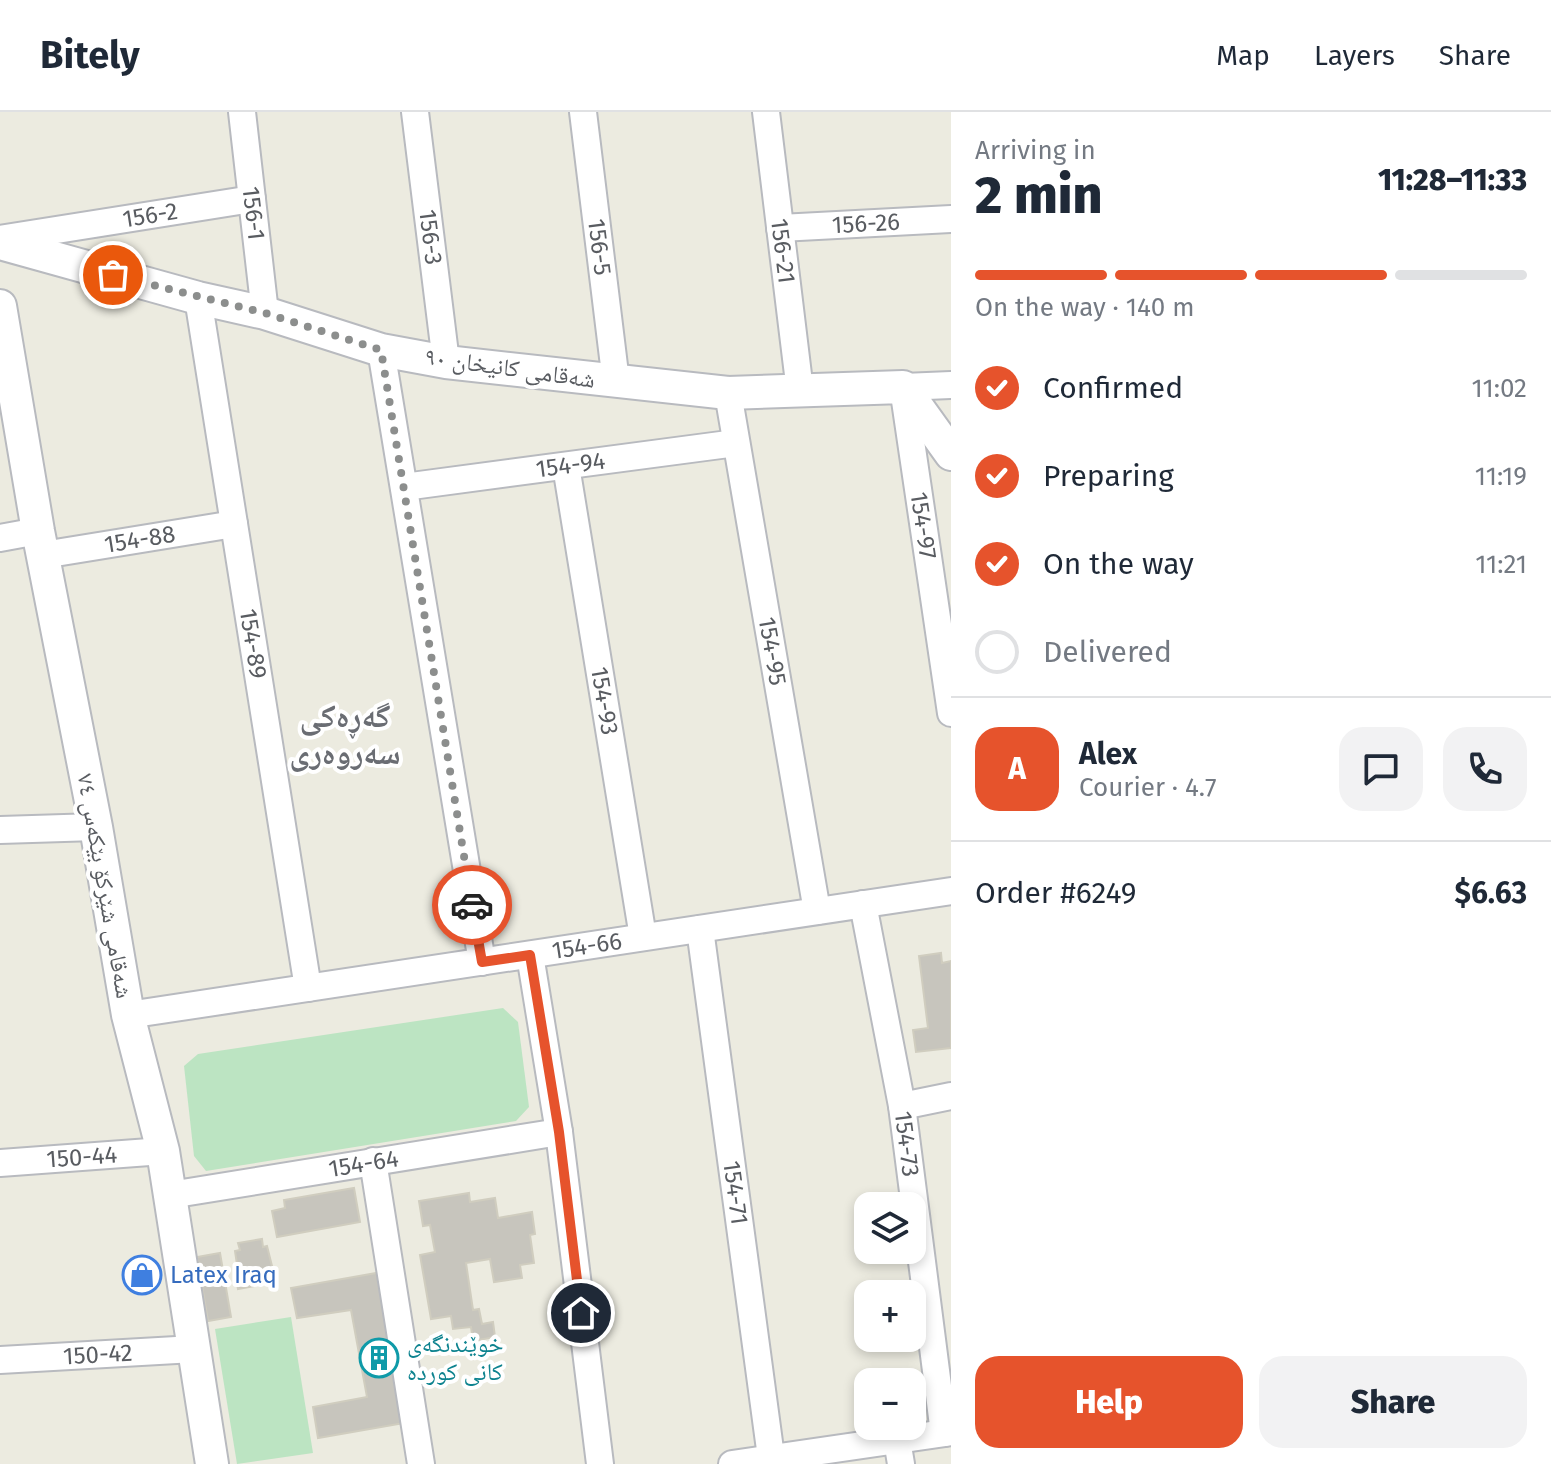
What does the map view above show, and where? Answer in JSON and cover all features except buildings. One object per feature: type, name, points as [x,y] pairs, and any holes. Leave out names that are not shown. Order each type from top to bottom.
[{"type":"street","name":"156-1","points":[[242,112],[265,313]]},
{"type":"street","name":"156-3","points":[[415,112],[446,362]]},
{"type":"street","name":"156-5","points":[[583,112],[616,382]]},
{"type":"street","name":"156-21","points":[[766,112],[800,391]]},
{"type":"street","name":"156-2","points":[[0,241],[252,199]]},
{"type":"street","name":"156-26","points":[[780,228],[951,219]]},
{"type":"street","name":"شەقامی کانیخان ٩٠","points":[[0,241],[198,298],[265,313],[381,350],[446,362],[728,393],[903,387]]},
{"type":"street","name":"154-89","points":[[198,298],[308,988]]},
{"type":"street","name":"شەقامی شێرکۆ بێکەس ٧٤","points":[[2,327],[128,1015],[163,1151],[212,1464]]},
{"type":"street","points":[[381,350],[482,962]]},
{"type":"street","points":[[903,387],[951,385]]},
{"type":"street","points":[[903,387],[951,454]]},
{"type":"street","name":"154-97","points":[[903,387],[950,706]]},
{"type":"street","name":"154-95","points":[[728,393],[817,911]]},
{"type":"street","name":"154-94","points":[[404,487],[736,443]]},
{"type":"street","name":"154-93","points":[[566,466],[643,937]]},
{"type":"street","name":"154-88","points":[[0,538],[41,543],[234,524]]},
{"type":"street","points":[[0,830],[96,827]]},
{"type":"street","name":"154-66","points":[[128,1015],[951,891]]},
{"type":"street","name":"154-73","points":[[863,904],[902,1106],[948,1433]]},
{"type":"street","name":"154-71","points":[[700,929],[771,1457]]},
{"type":"street","points":[[530,955],[559,1132],[600,1464]]},
{"type":"street","points":[[902,1106],[951,1096]]},
{"type":"street","name":"154-64","points":[[170,1195],[559,1132]]},
{"type":"street","name":"150-44","points":[[0,1163],[163,1151]]},
{"type":"street","points":[[373,1161],[421,1464]]},
{"type":"street","name":"150-42","points":[[0,1360],[194,1349]]},
{"type":"street","points":[[732,1464],[771,1457],[899,1452],[948,1433]]},
{"type":"green space","points":[[503,1008],[518,1022],[529,1107],[516,1121],[206,1171],[194,1156],[184,1066],[198,1054]]},
{"type":"green space","points":[[291,1317],[313,1453],[237,1464],[215,1329]]},
{"type":"way so far","points":[[113,275],[265,313],[381,350],[472,905]]},
{"type":"place","name":"Latex Iraq","points":[[142,1275]]},
{"type":"place","name":"خوێندنگەی کانی کوردە","points":[[379,1358]]},
{"type":"district","name":"گەڕەکی سەروەری","points":[[345,734]]},
{"type":"route","points":[[472,905],[482,962],[530,955],[559,1132],[581,1313]]}]
